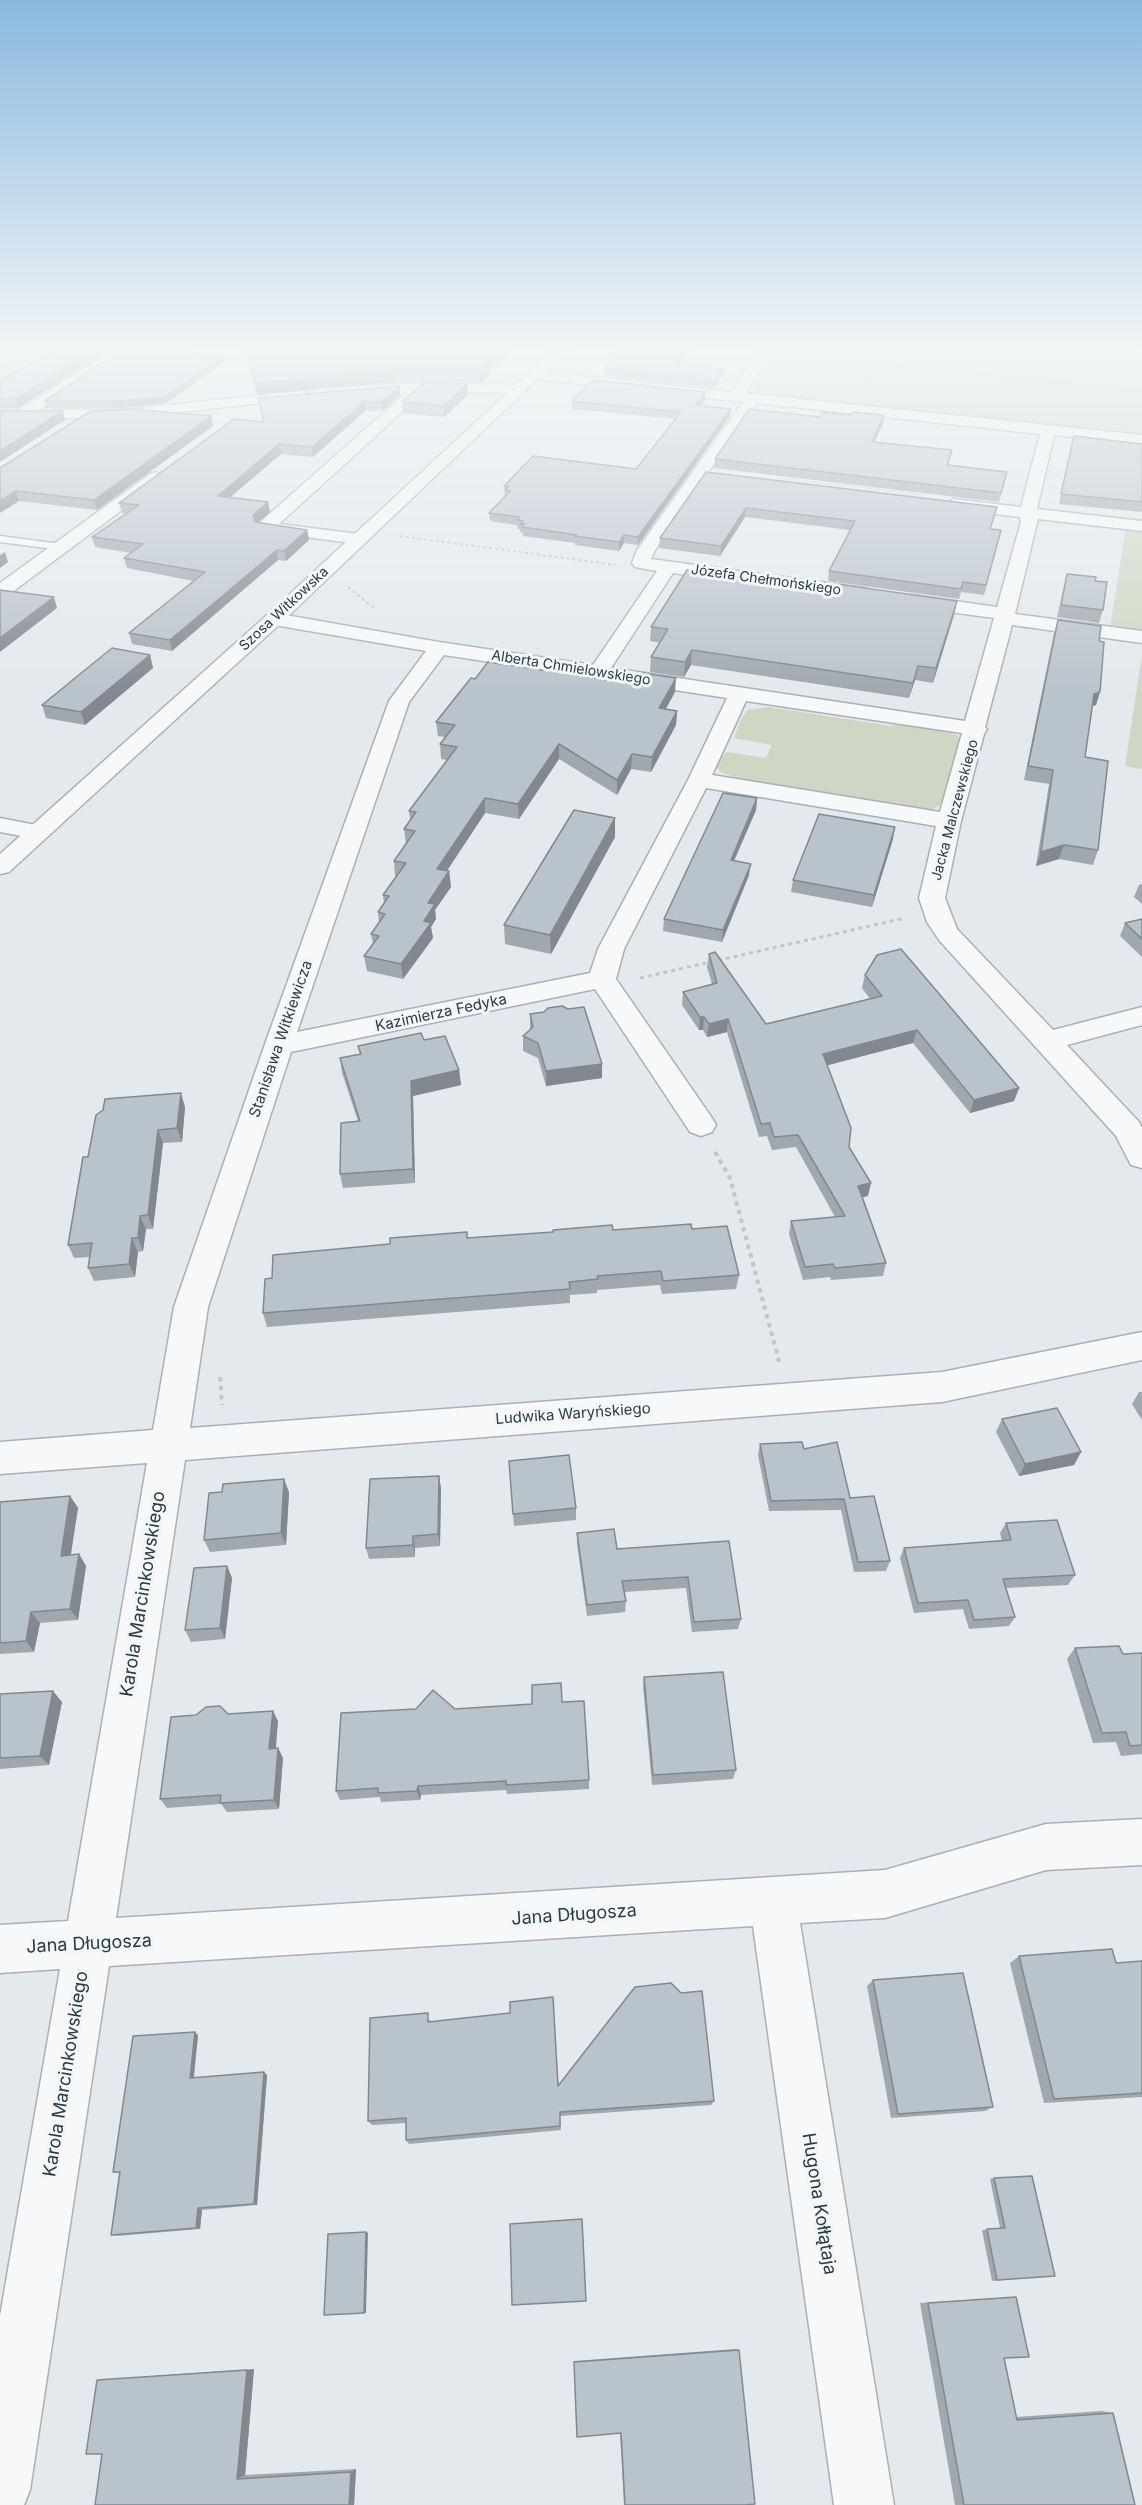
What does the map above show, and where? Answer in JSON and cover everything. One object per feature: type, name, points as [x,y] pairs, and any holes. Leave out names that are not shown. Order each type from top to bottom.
[{"type":"street","points":[[0,592],[172,465]]},
{"type":"street","points":[[334,465],[265,527],[363,536]]},
{"type":"street","name":"Szosa Witkowska","points":[[0,867],[274,619],[439,465]]},
{"type":"street","points":[[641,563],[646,550],[712,465]]},
{"type":"street","name":"Jacka Malczewskiego","points":[[935,911],[932,898],[950,821],[1030,522],[1028,513],[1040,465]]},
{"type":"street","points":[[935,502],[1142,526]]},
{"type":"street","name":"Józefa Chełmońskiego","points":[[641,563],[893,598],[1142,637]]},
{"type":"street","points":[[598,672],[668,567]]},
{"type":"street","name":"Alberta Chmielowskiego","points":[[274,619],[439,648],[976,729]]},
{"type":"street","name":"Stanisława Witkiewicza","points":[[168,1446],[191,1307],[279,1044],[399,701],[439,648]]},
{"type":"street","points":[[701,1125],[602,979],[611,949],[699,780],[739,694]]},
{"type":"street","points":[[699,780],[950,821]]},
{"type":"street","points":[[0,825],[38,832]]},
{"type":"street","points":[[935,911],[948,934],[1128,1130],[1142,1157]]},
{"type":"street","name":"Kazimierza Fedyka","points":[[279,1044],[310,1040],[602,979]]},
{"type":"street","points":[[1048,1041],[1142,1016]]},
{"type":"street","name":"Ludwika Waryńskiego","points":[[0,1458],[942,1387],[1142,1346]]},
{"type":"street","name":"Karola Marcinkowskiego","points":[[0,2490],[86,1944],[168,1446]]},
{"type":"street","name":"Jana Długosza","points":[[0,1949],[773,1903],[885,1894],[1046,1847],[1142,1842]]},
{"type":"street","name":"Hugona Kołłątaja","points":[[773,1903],[864,2505]]},
{"type":"lane","points":[[0,539],[61,547]]},
{"type":"path","points":[[363,536],[627,566],[641,563]]},
{"type":"path","points":[[602,979],[625,981],[935,911]]},
{"type":"path","points":[[701,1125],[730,1178],[789,1398]]},
{"type":"green space","points":[[1126,527],[1142,529],[1142,632],[1110,628]]},
{"type":"green space","points":[[1142,655],[1142,769],[1125,766]]},
{"type":"green space","points":[[769,707],[891,726],[924,727],[957,735],[961,742],[945,802],[933,809],[915,809],[741,779],[722,773],[715,766],[726,752],[766,758],[772,745],[734,738],[741,719],[748,710]]},
{"type":"building","points":[[5,465],[143,465],[94,500],[16,491],[0,501],[0,468]]},
{"type":"building","points":[[171,465],[254,465],[218,496],[268,502],[253,515],[255,522],[307,530],[284,551],[277,550],[170,640],[129,633],[205,572],[124,558],[143,544],[92,537],[139,505],[119,503]]},
{"type":"building","points":[[524,465],[604,465],[636,469],[639,465],[690,465],[638,537],[624,535],[619,542],[575,536],[577,535],[522,527],[525,524],[520,524],[523,521],[517,520],[520,517],[489,513],[510,491],[505,490],[509,486],[504,486]]},
{"type":"building","points":[[765,465],[947,465],[1007,472],[1001,493]]},
{"type":"building","points":[[1068,465],[1142,465],[1142,502],[1061,494]]},
{"type":"building","points":[[706,472],[997,507],[990,529],[1001,530],[986,585],[963,582],[961,589],[829,571],[855,521],[746,508],[721,546],[660,538]]},
{"type":"building","points":[[687,570],[819,588],[822,582],[957,601],[936,668],[918,666],[913,683],[692,650],[685,662],[651,657],[668,629],[651,627]]},
{"type":"building","points":[[1067,574],[1096,577],[1095,581],[1107,582],[1103,610],[1061,605]]},
{"type":"building","points":[[0,590],[54,597],[0,638]]},
{"type":"building","points":[[1058,620],[1101,626],[1099,641],[1104,642],[1100,692],[1094,694],[1085,757],[1108,761],[1098,850],[1064,845],[1041,852],[1053,770],[1028,766]]},
{"type":"building","points":[[112,648],[150,655],[81,712],[42,705]]},
{"type":"building","points":[[488,662],[634,684],[641,673],[676,678],[659,708],[677,711],[652,757],[632,754],[617,780],[559,744],[518,804],[485,798],[437,869],[449,871],[428,903],[435,904],[424,921],[431,923],[401,964],[364,956],[379,936],[371,934],[385,914],[378,912],[389,896],[383,895],[406,863],[394,861],[415,831],[404,829],[416,812],[409,811],[457,747],[440,744],[455,725],[436,722],[471,678],[475,679]]},
{"type":"building","points":[[723,793],[757,798],[731,860],[751,864],[723,930],[664,919]]},
{"type":"building","points":[[574,810],[615,818],[550,935],[504,925]]},
{"type":"building","points":[[819,814],[895,827],[874,895],[793,880]]},
{"type":"building","points":[[1142,919],[1142,939],[1125,923]]},
{"type":"building","points":[[901,949],[1019,1088],[974,1100],[917,1030],[823,1054],[851,1128],[849,1147],[871,1183],[858,1186],[886,1263],[835,1268],[833,1264],[805,1267],[791,1221],[845,1216],[798,1135],[774,1137],[770,1123],[761,1124],[728,1019],[709,1024],[704,1017],[700,1017],[683,992],[717,983],[709,954],[715,952],[766,1024],[882,996],[865,975],[877,955]]},
{"type":"building","points":[[562,1006],[568,1009],[584,1007],[602,1064],[546,1071],[538,1043],[523,1036],[533,1027],[530,1014]]},
{"type":"building","points":[[421,1033],[424,1040],[445,1036],[459,1070],[411,1081],[413,1169],[340,1174],[341,1123],[360,1121],[340,1058],[361,1054],[358,1046]]},
{"type":"building","points":[[181,1093],[177,1128],[158,1130],[148,1215],[140,1216],[138,1238],[132,1238],[129,1264],[88,1268],[92,1243],[68,1245],[83,1157],[88,1157],[96,1115],[103,1110],[105,1099]]},
{"type":"building","points":[[691,1224],[692,1229],[727,1226],[739,1275],[663,1281],[661,1271],[597,1276],[598,1279],[569,1282],[570,1289],[263,1313],[265,1279],[272,1278],[273,1255],[390,1244],[390,1238],[467,1232],[467,1238],[612,1225],[613,1230]]},
{"type":"building","points":[[1057,1408],[1081,1452],[1025,1464],[1002,1419]]},
{"type":"building","points":[[802,1442],[804,1449],[837,1442],[850,1498],[874,1496],[890,1561],[858,1562],[844,1499],[771,1501],[760,1444]]},
{"type":"building","points":[[569,1455],[576,1508],[513,1514],[509,1461]]},
{"type":"building","points":[[439,1476],[438,1534],[413,1536],[413,1545],[366,1548],[370,1479]]},
{"type":"building","points":[[284,1479],[281,1533],[204,1540],[209,1493],[222,1492],[223,1484]]},
{"type":"building","points":[[70,1496],[61,1556],[79,1554],[70,1609],[31,1612],[26,1641],[0,1643],[0,1502]]},
{"type":"building","points":[[1057,1520],[1075,1575],[1003,1579],[1015,1617],[974,1620],[968,1600],[918,1603],[904,1548],[1011,1540],[1006,1523]]},
{"type":"building","points":[[614,1529],[617,1549],[729,1541],[741,1619],[694,1622],[688,1577],[622,1581],[626,1601],[587,1605],[577,1533]]},
{"type":"building","points":[[227,1566],[220,1628],[185,1630],[194,1568]]},
{"type":"building","points":[[1119,1646],[1123,1654],[1142,1653],[1142,1745],[1130,1746],[1126,1732],[1102,1733],[1075,1648]]},
{"type":"building","points":[[723,1672],[736,1770],[653,1775],[644,1677]]},
{"type":"building","points":[[561,1683],[562,1702],[584,1701],[589,1780],[506,1785],[506,1781],[418,1786],[417,1791],[378,1793],[378,1788],[336,1791],[341,1713],[416,1709],[433,1690],[455,1709],[532,1704],[532,1685]]},
{"type":"building","points":[[53,1691],[40,1756],[0,1758],[0,1694]]},
{"type":"building","points":[[220,1706],[228,1714],[273,1711],[269,1749],[278,1748],[274,1800],[220,1803],[221,1795],[160,1799],[171,1717],[196,1715],[206,1707]]},
{"type":"building","points":[[1112,1949],[1116,1963],[1142,1961],[1142,2093],[1054,2099],[1019,1956]]},
{"type":"building","points":[[963,1973],[993,2107],[898,2114],[873,1980]]},
{"type":"building","points":[[671,1983],[681,1993],[702,1991],[714,2101],[560,2112],[560,2126],[406,2140],[406,2118],[368,2121],[370,2018],[428,2013],[428,2022],[510,2013],[510,2002],[553,1997],[558,2086],[635,1987]]},
{"type":"building","points":[[195,2032],[190,2078],[264,2072],[254,2204],[198,2208],[196,2228],[111,2235],[120,2172],[113,2172],[133,2036]]},
{"type":"building","points":[[1032,2176],[1055,2276],[997,2280],[987,2229],[1005,2228],[994,2178]]},
{"type":"building","points":[[582,2219],[586,2301],[512,2305],[510,2224]]},
{"type":"building","points":[[366,2232],[364,2313],[324,2315],[328,2234]]},
{"type":"building","points":[[1016,2297],[1029,2357],[1004,2358],[1017,2420],[1113,2413],[1135,2505],[964,2505],[928,2303]]},
{"type":"building","points":[[739,2350],[755,2504],[625,2505],[621,2433],[577,2437],[574,2362]]},
{"type":"building","points":[[247,2370],[237,2479],[351,2472],[349,2505],[95,2505],[102,2454],[86,2454],[97,2380]]}]
